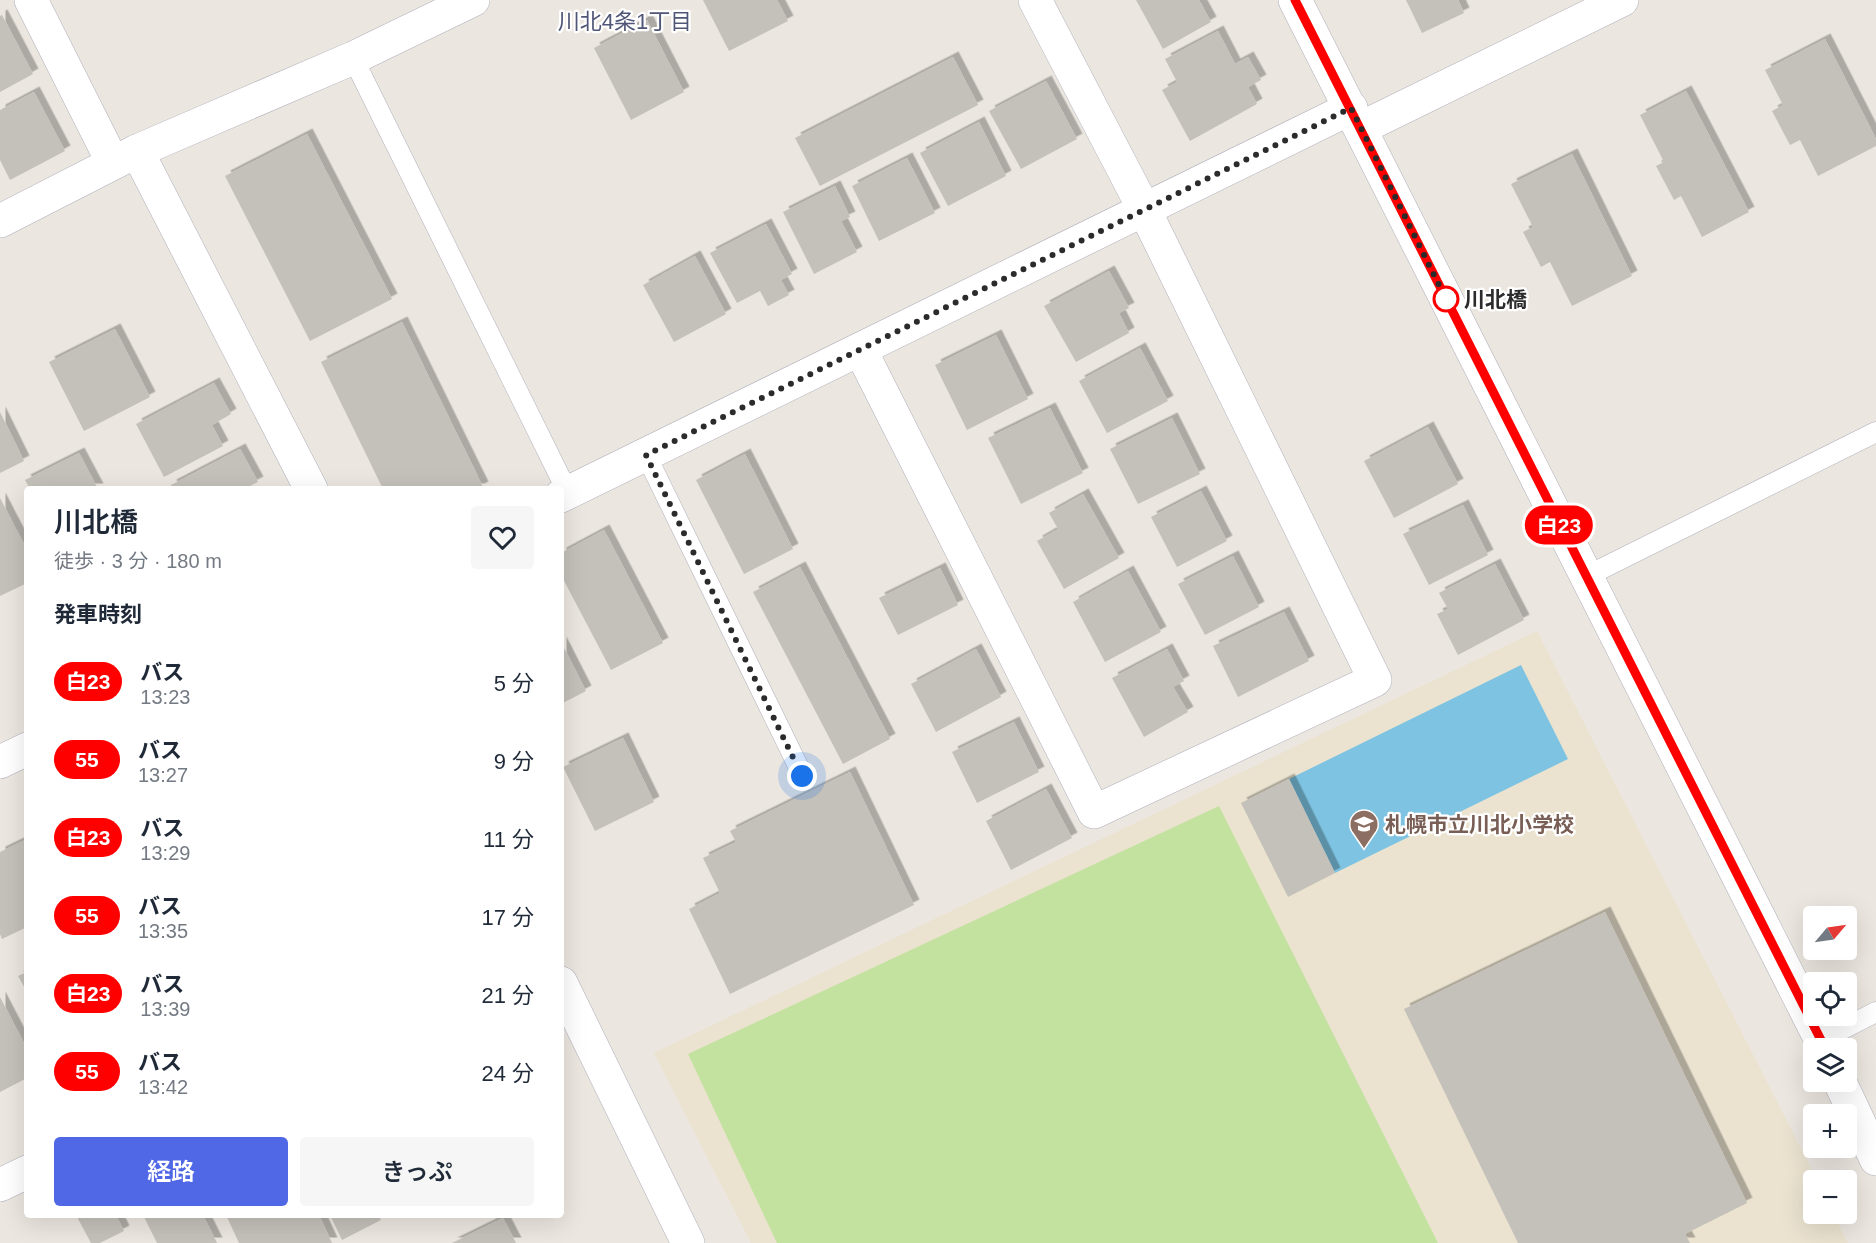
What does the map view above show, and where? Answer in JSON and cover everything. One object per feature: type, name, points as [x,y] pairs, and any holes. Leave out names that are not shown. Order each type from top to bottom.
[{"type":"street","points":[[31,0],[125,157],[309,486]]},
{"type":"street","points":[[0,221],[125,157],[353,58],[473,0]]},
{"type":"street","points":[[861,351],[1094,812],[1374,680],[1144,209],[1035,0]]},
{"type":"street","points":[[1295,0],[1820,1038]]},
{"type":"street","points":[[564,495],[861,351],[1144,209],[1622,0]]},
{"type":"street","points":[[0,762],[24,750]]},
{"type":"street","points":[[564,989],[688,1243]]},
{"type":"street","points":[[1845,1092],[1876,1158]]},
{"type":"street","points":[[0,1185],[24,1173]]},
{"type":"lane","points":[[353,58],[560,486]]},
{"type":"lane","points":[[1585,577],[1876,432]]},
{"type":"lane","points":[[646,455],[802,776]]},
{"type":"lane","points":[[1833,1038],[1876,1012]]},
{"type":"shaded area","name":"札幌市立川北小学校","points":[[1537,631],[1803,1153],[1803,1158],[1806,1158],[1812,1170],[1803,1170],[1803,1224],[1838,1224],[1848,1243],[751,1243],[654,1053]]},
{"type":"green space","points":[[1219,806],[1438,1243],[777,1243],[688,1054]]},
{"type":"water","points":[[1521,665],[1568,759],[1335,873],[1289,779]]},
{"type":"building","points":[[703,0],[777,0],[788,21],[729,51]]},
{"type":"building","points":[[1136,0],[1199,0],[1211,22],[1163,49]]},
{"type":"building","points":[[1406,0],[1458,0],[1464,13],[1422,33]]},
{"type":"building","points":[[2,15],[33,74],[0,92],[0,16]]},
{"type":"building","points":[[647,20],[684,92],[631,120],[594,48]]},
{"type":"building","points":[[1218,31],[1235,64],[1248,57],[1261,80],[1248,87],[1257,104],[1190,141],[1162,90],[1177,82],[1165,59]]},
{"type":"building","points":[[1825,39],[1876,139],[1876,146],[1818,176],[1800,140],[1790,145],[1772,111],[1783,105],[1765,70]]},
{"type":"building","points":[[953,57],[978,105],[820,186],[795,138]]},
{"type":"building","points":[[1046,81],[1077,139],[1021,169],[989,111]]},
{"type":"building","points":[[1686,91],[1749,212],[1702,237],[1681,196],[1674,200],[1656,166],[1664,162],[1640,115]]},
{"type":"building","points":[[34,92],[65,151],[10,180],[0,160],[0,110]]},
{"type":"building","points":[[979,122],[1006,176],[948,206],[920,153]]},
{"type":"building","points":[[307,134],[392,299],[310,341],[225,176]]},
{"type":"building","points":[[1572,154],[1632,276],[1572,306],[1550,262],[1541,267],[1523,232],[1533,227],[1511,184]]},
{"type":"building","points":[[907,158],[935,213],[879,241],[852,186]]},
{"type":"building","points":[[835,186],[850,217],[841,221],[857,252],[814,274],[783,212]]},
{"type":"building","points":[[766,224],[792,274],[781,280],[789,295],[768,306],[760,291],[737,303],[710,253]]},
{"type":"building","points":[[695,256],[726,314],[674,342],[643,285]]},
{"type":"building","points":[[1109,271],[1129,308],[1119,313],[1129,333],[1076,362],[1044,306]]},
{"type":"building","points":[[402,322],[483,486],[382,486],[321,362]]},
{"type":"building","points":[[115,329],[150,397],[84,431],[49,362]]},
{"type":"building","points":[[996,335],[1028,399],[967,430],[935,365]]},
{"type":"building","points":[[1140,348],[1168,401],[1107,433],[1079,381]]},
{"type":"building","points":[[214,383],[231,414],[212,425],[223,446],[164,477],[136,424]]},
{"type":"building","points":[[1050,408],[1083,473],[1021,504],[988,438]]},
{"type":"building","points":[[0,412],[24,461],[0,473]]},
{"type":"building","points":[[1172,418],[1200,474],[1138,504],[1110,449]]},
{"type":"building","points":[[1428,427],[1458,484],[1394,518],[1364,461]]},
{"type":"building","points":[[240,449],[258,482],[250,486],[171,485]]},
{"type":"building","points":[[79,453],[96,486],[28,486],[25,480]]},
{"type":"building","points":[[745,454],[793,549],[744,574],[696,480]]},
{"type":"building","points":[[1201,491],[1227,541],[1177,567],[1151,517]]},
{"type":"building","points":[[1083,494],[1119,558],[1064,589],[1037,541],[1058,529],[1049,513]]},
{"type":"building","points":[[0,498],[24,544],[24,584],[0,596]]},
{"type":"building","points":[[1463,505],[1488,555],[1429,585],[1403,534]]},
{"type":"building","points":[[604,530],[663,643],[611,670],[564,581],[564,551]]},
{"type":"building","points":[[1233,556],[1259,607],[1205,635],[1178,584]]},
{"type":"building","points":[[1495,564],[1524,620],[1458,655],[1437,614],[1448,609],[1439,593]]},
{"type":"building","points":[[800,567],[890,739],[843,764],[753,592]]},
{"type":"building","points":[[940,568],[958,605],[898,635],[879,598]]},
{"type":"building","points":[[1128,571],[1161,632],[1105,662],[1073,602]]},
{"type":"building","points":[[1284,612],[1309,661],[1238,697],[1213,646]]},
{"type":"building","points":[[564,648],[586,691],[564,702]]},
{"type":"building","points":[[976,649],[1001,697],[936,732],[911,684]]},
{"type":"building","points":[[1167,649],[1184,681],[1173,687],[1188,712],[1144,737],[1112,678]]},
{"type":"building","points":[[1014,722],[1039,772],[977,803],[952,752]]},
{"type":"building","points":[[623,738],[654,802],[595,831],[564,767]]},
{"type":"building","points":[[850,772],[914,905],[730,994],[689,909],[720,893],[703,858],[736,842],[730,831]]},
{"type":"building","points":[[1289,779],[1335,873],[1288,897],[1241,803]]},
{"type":"building","points":[[1046,789],[1072,838],[1011,870],[986,821]]},
{"type":"building","points":[[24,840],[24,928],[2,939],[0,934],[0,852]]},
{"type":"building","points":[[1605,912],[1747,1203],[1685,1234],[1690,1243],[1518,1243],[1404,1009]]},
{"type":"building","points":[[24,973],[24,987],[18,976]]},
{"type":"building","points":[[0,997],[24,1043],[24,1080],[0,1092]]},
{"type":"building","points":[[78,1218],[118,1218],[124,1231],[100,1243],[91,1243]]},
{"type":"building","points":[[144,1218],[204,1218],[217,1243],[157,1243]]},
{"type":"building","points":[[227,1218],[320,1218],[332,1243],[239,1243]]},
{"type":"building","points":[[331,1218],[380,1218],[381,1220],[342,1240]]},
{"type":"building","points":[[503,1218],[516,1243],[452,1243]]},
{"type":"bus line","name":"白23","points":[[1295,0],[1820,1038]]},
{"type":"place","name":"川北橋","points":[[1446,299]]},
{"type":"place","name":"札幌市立川北小学校","points":[[1364,850]]},
{"type":"district","name":"川北4条1丁目","points":[[625,21]]},
{"type":"route","points":[[802,776],[646,455],[1351,108],[1446,299]]}]
